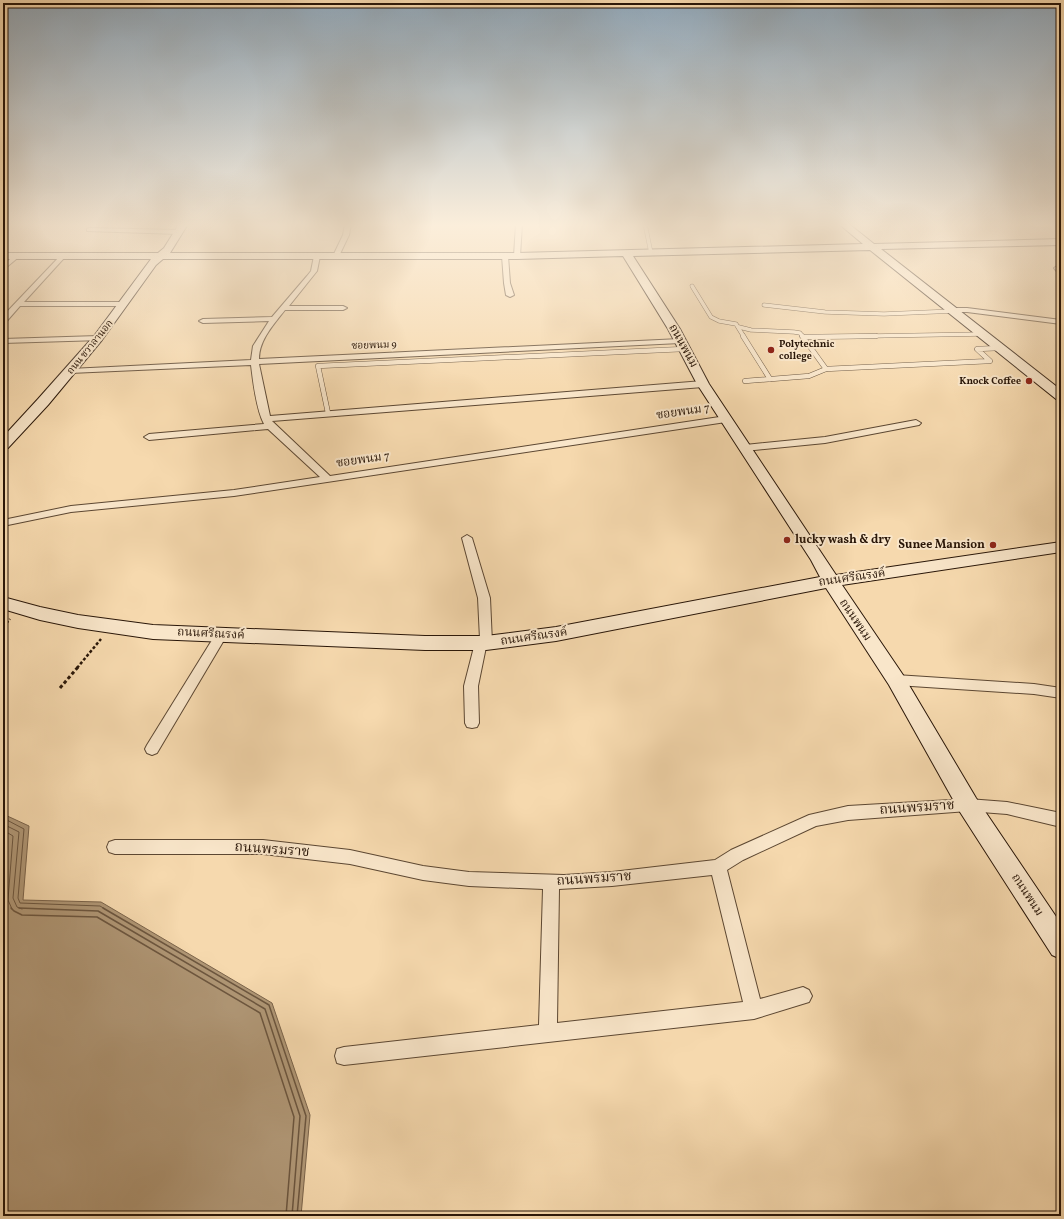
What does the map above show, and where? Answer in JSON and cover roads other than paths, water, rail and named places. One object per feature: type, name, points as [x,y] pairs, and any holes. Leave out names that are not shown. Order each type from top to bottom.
[{"type":"street","points":[[3,320],[40,281]]},
{"type":"street","name":"ถนน ชวาลานอก","points":[[3,444],[98,338],[139,281]]},
{"type":"street","points":[[307,281],[274,319],[259,341],[255,354],[268,422],[327,478]]},
{"type":"street","points":[[507,281],[510,295]]},
{"type":"street","name":"ถนนพนม","points":[[644,281],[674,329],[703,384],[819,560],[840,597],[896,680],[968,805],[1061,946]]},
{"type":"street","points":[[916,281],[1061,396]]},
{"type":"street","points":[[18,304],[123,304]]},
{"type":"street","points":[[284,308],[343,308]]},
{"type":"street","points":[[954,310],[967,310],[1061,322]]},
{"type":"street","points":[[203,321],[274,319]]},
{"type":"street","points":[[3,341],[98,338]]},
{"type":"street","name":"ซอยพนม 9","points":[[70,371],[256,362],[474,356],[682,345]]},
{"type":"street","points":[[149,437],[212,430],[328,413],[703,384]]},
{"type":"street","name":"ซอยพนม 7","points":[[3,523],[71,508],[234,493],[726,419]]},
{"type":"street","points":[[745,448],[825,440],[916,423]]},
{"type":"street","points":[[467,538],[484,598],[484,643],[471,686],[472,723]]},
{"type":"street","name":"ถนนศรีณรงค์","points":[[3,603],[20,609],[110,628],[221,635],[425,643],[484,643],[556,634],[831,581],[1061,547]]},
{"type":"street","points":[[152,749],[221,635]]},
{"type":"street","points":[[896,680],[1034,689],[1061,693]]},
{"type":"street","name":"ถนนพรมราช","points":[[115,847],[263,847],[350,857],[423,873],[469,879],[587,882],[718,867],[737,855],[814,820],[848,813],[968,805],[1007,808],[1061,820]]},
{"type":"street","points":[[718,867],[754,1010]]},
{"type":"street","points":[[548,1034],[552,882]]},
{"type":"street","points":[[344,1056],[754,1010],[803,996]]},
{"type":"lane","points":[[692,286],[711,317],[719,322],[736,324],[739,327],[770,379]]},
{"type":"lane","points":[[764,305],[825,312],[884,314],[954,310]]},
{"type":"lane","points":[[739,327],[765,331],[800,333],[826,369]]},
{"type":"lane","points":[[803,338],[982,334]]},
{"type":"lane","points":[[745,381],[809,376],[826,369],[990,361],[978,349],[1000,348]]},
{"type":"lane","points":[[328,413],[318,366],[474,356]]},
{"type":"water","points":[[3,814],[29,826],[23,900],[101,902],[272,1003],[310,1115],[301,1216],[3,1216]]},
{"type":"place","name":"Polytechnic college","points":[[771,350]]},
{"type":"place","name":"Knock Coffee","points":[[1029,381]]},
{"type":"place","name":"lucky wash & dry","points":[[787,540]]},
{"type":"place","name":"Sunee Mansion","points":[[993,545]]}]
